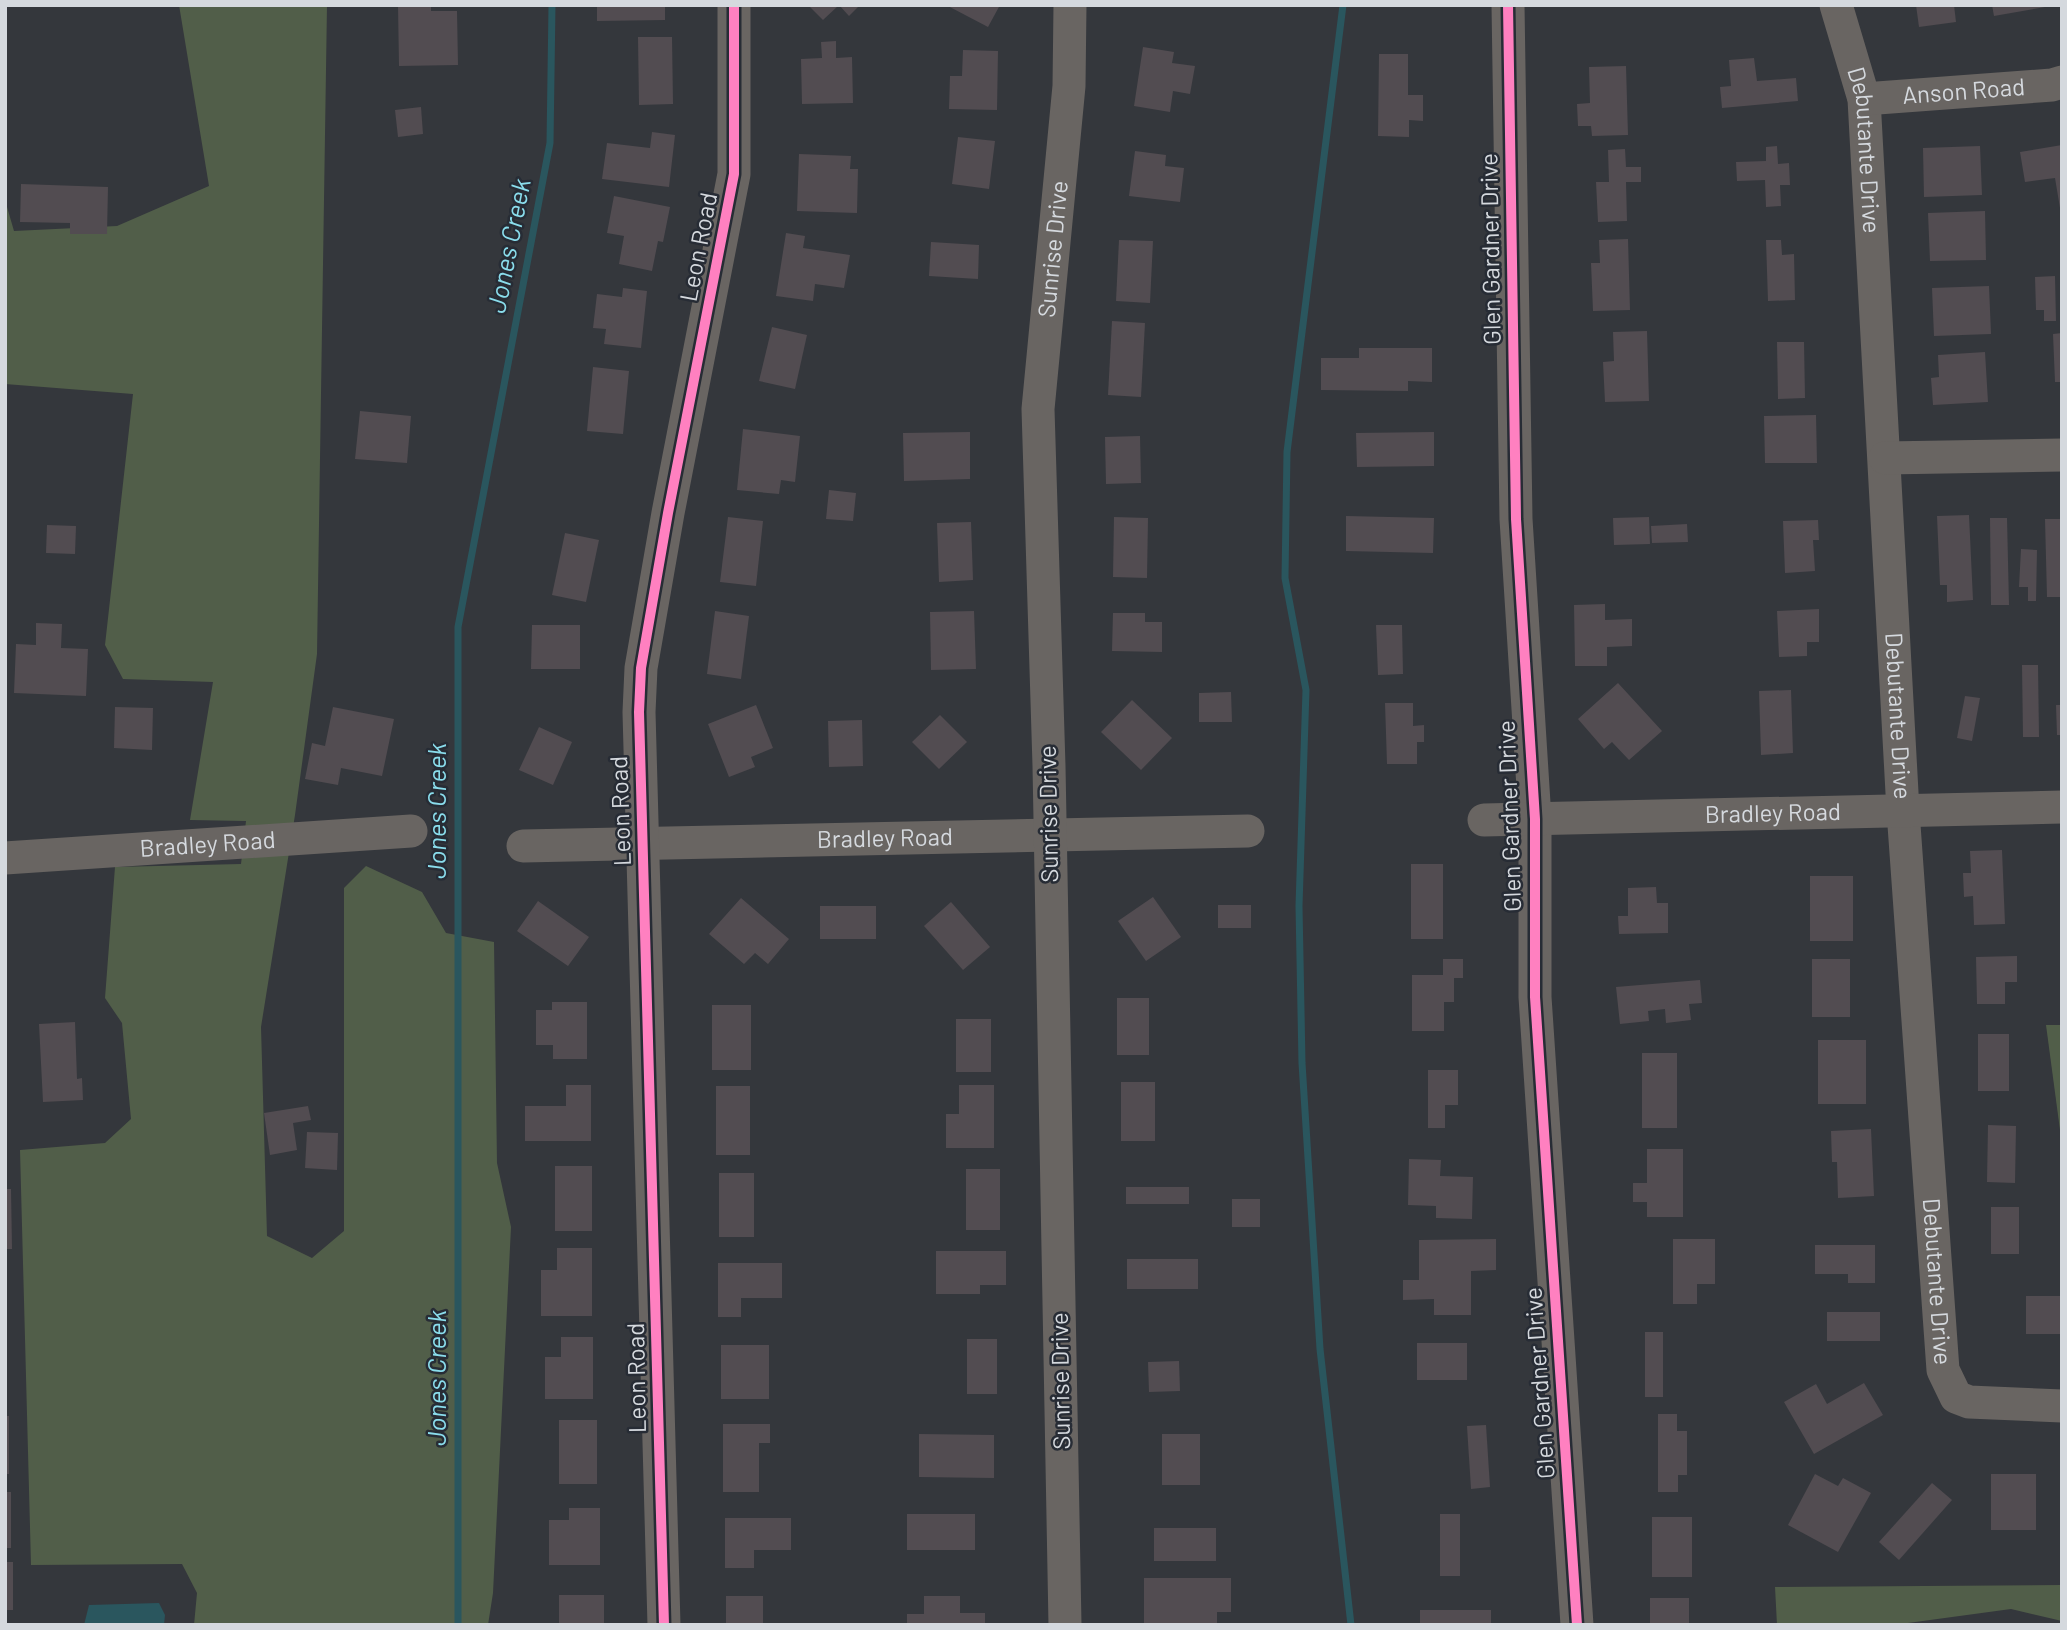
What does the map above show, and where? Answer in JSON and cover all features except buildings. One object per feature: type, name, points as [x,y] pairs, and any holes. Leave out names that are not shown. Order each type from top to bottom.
[{"type":"street","name":"Leon Road","points":[[664,1625],[639,712],[641,668],[668,513],[734,174],[734,5]]},
{"type":"street","name":"Sunrise Drive","points":[[1065,1625],[1038,409],[1069,86],[1070,5]]},
{"type":"street","name":"Glen Gardner Drive","points":[[1507,5],[1516,519],[1535,819],[1535,997],[1577,1625]]},
{"type":"street","name":"Debutante Drive","points":[[1836,5],[1864,99],[1903,811],[1943,1370],[1956,1397],[1969,1402],[2062,1406]]},
{"type":"street","name":"Anson Road","points":[[1864,99],[2052,85],[2062,82]]},
{"type":"street","points":[[1885,458],[2062,455]]},
{"type":"street","name":"Bradley Road","points":[[1484,820],[2062,807]]},
{"type":"street","name":"Bradley Road","points":[[5,858],[411,831]]},
{"type":"street","name":"Bradley Road","points":[[523,846],[1248,831]]},
{"type":"green space","points":[[179,5],[327,5],[317,654],[295,815],[261,1027],[267,1236],[312,1258],[344,1231],[344,888],[366,866],[422,892],[446,933],[494,942],[497,1163],[511,1227],[493,1593],[488,1625],[194,1625],[197,1593],[182,1564],[31,1565],[20,1150],[105,1143],[131,1119],[122,1023],[105,998],[115,867],[241,864],[246,821],[190,820],[213,682],[123,679],[105,645],[133,394],[5,384],[5,200],[14,231],[117,226],[209,186]]},
{"type":"green space","points":[[2046,1025],[2062,1025],[2062,1145]]},
{"type":"green space","points":[[2062,1585],[2062,1621],[2011,1609],[1907,1625],[1777,1625],[1775,1587]]},
{"type":"water","points":[[159,1603],[165,1615],[164,1625],[84,1625],[89,1605]]},
{"type":"waterway","name":"Jones Creek","points":[[458,1625],[458,627],[550,143],[552,5]]},
{"type":"waterway","points":[[1343,5],[1287,452],[1285,578],[1306,690],[1299,906],[1302,1063],[1320,1349],[1351,1625]]},
{"type":"cycle path","points":[[664,1625],[639,712],[641,668],[668,513],[734,174],[734,5]]},
{"type":"cycle path","points":[[1508,5],[1516,519],[1535,819],[1535,997],[1577,1625]]}]
